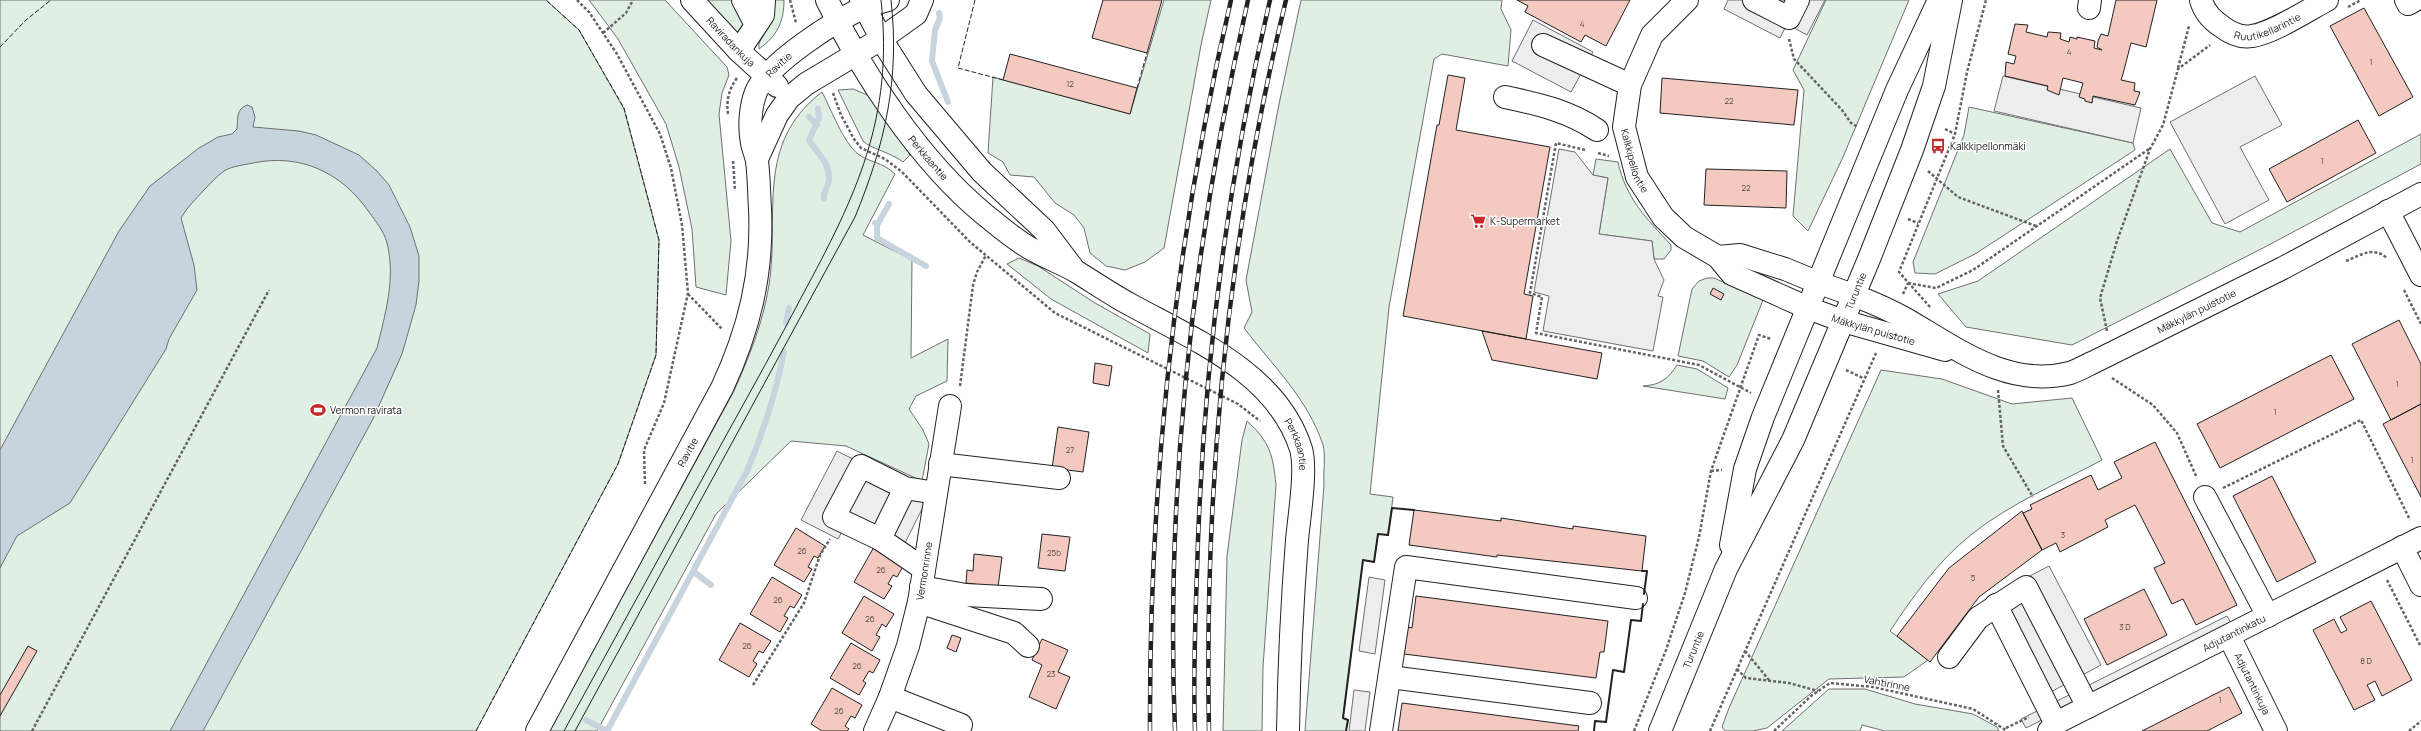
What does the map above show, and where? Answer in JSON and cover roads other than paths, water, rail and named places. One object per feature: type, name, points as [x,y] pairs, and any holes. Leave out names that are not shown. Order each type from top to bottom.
[{"type":"main road","name":"Raviradankuja","points":[[692,0],[739,51],[790,98]]},
{"type":"main road","points":[[743,0],[756,25]]},
{"type":"main road","points":[[739,51],[763,15],[764,0]]},
{"type":"main road","name":"Perkkaantie","points":[[827,0],[856,54],[916,146],[983,214],[1032,250],[1076,271],[1124,302],[1215,351],[1246,372],[1273,398],[1289,420],[1301,452],[1302,484],[1289,647],[1288,731]]},
{"type":"main road","name":"Ravitie","points":[[537,728],[722,388],[739,352],[750,316],[757,281],[760,247],[757,159],[752,142],[750,122],[756,92],[766,77],[806,42],[838,23],[863,4],[888,0]]},
{"type":"main road","name":"Ravitie","points":[[757,159],[777,115],[790,98],[806,84],[881,39],[916,14],[922,0]]},
{"type":"main road","name":"Kalkkipellontie","points":[[1686,0],[1652,35],[1630,85],[1624,127],[1629,153],[1637,177],[1662,217],[1684,237],[1718,257],[1732,274],[1808,308]]},
{"type":"main road","points":[[1754,0],[1794,9]]},
{"type":"main road","name":"Turuntie","points":[[1726,569],[1745,469],[1763,416],[1897,90],[1939,0]]},
{"type":"main road","name":"Turuntie","points":[[1660,731],[1726,569],[1793,440],[1854,295],[1912,150],[1934,86],[1951,0]]},
{"type":"main road","name":"Ruutikellarintie","points":[[2196,9],[2211,18],[2227,31],[2244,36],[2263,33],[2327,0]]},
{"type":"main road","points":[[2406,0],[2408,4],[2415,0]]},
{"type":"main road","name":"Perkkaantie","points":[[863,4],[881,39],[916,94],[982,172],[1044,230],[1076,271]]},
{"type":"main road","points":[[1543,45],[1630,85]]},
{"type":"main road","points":[[1505,97],[1551,107],[1582,120],[1598,130]]},
{"type":"main road","name":"Mäkkylän puistotie","points":[[1819,282],[1854,295],[1902,318],[1963,354],[2004,371],[2027,376],[2047,376],[2071,372],[2283,268],[2421,194]]},
{"type":"main road","points":[[2388,211],[2421,275]]},
{"type":"main road","points":[[1718,257],[1740,255],[1785,269],[1819,282]]},
{"type":"main road","name":"Mäkkylän puistotie","points":[[1808,308],[1903,340],[1963,354]]},
{"type":"main road","name":"Vermonrinne","points":[[875,731],[890,697],[908,646],[921,586],[950,406]]},
{"type":"main road","points":[[940,464],[1059,478]]},
{"type":"main road","points":[[936,493],[905,488],[860,466],[834,516],[880,539],[921,586],[1014,633],[1028,646]]},
{"type":"main road","points":[[880,539],[905,488]]},
{"type":"main road","points":[[2205,497],[2268,616]]},
{"type":"main road","points":[[2414,541],[2421,585]]},
{"type":"main road","name":"Adjutantinkatu","points":[[2052,728],[2088,707],[2414,541]]},
{"type":"main road","points":[[1382,731],[1406,567],[1636,598]]},
{"type":"main road","points":[[921,586],[966,595],[1041,598]]},
{"type":"main road","points":[[1949,657],[1978,618],[2026,587],[2088,707]]},
{"type":"main road","points":[[1996,605],[2052,728]]},
{"type":"main road","name":"Adjutantinkuja","points":[[2229,636],[2276,731]]},
{"type":"main road","points":[[1390,677],[1590,703]]},
{"type":"main road","points":[[890,697],[961,725]]},
{"type":"waterway","points":[[939,13],[940,18],[935,30],[932,61],[948,102]]},
{"type":"waterway","points":[[818,109],[819,118],[809,140],[827,167],[829,181],[824,194],[824,199]]},
{"type":"waterway","points":[[809,117],[817,125]]},
{"type":"waterway","points":[[877,225],[889,204]]},
{"type":"waterway","points":[[875,223],[877,225],[877,238],[926,266]]},
{"type":"waterway","points":[[786,323],[789,308]]},
{"type":"waterway","points":[[607,731],[747,471],[768,413],[784,352]]},
{"type":"waterway","points":[[694,572],[711,585]]},
{"type":"waterway","points":[[586,720],[607,731]]},
{"type":"tram line","points":[[564,731],[784,330],[839,224],[854,190],[867,155],[876,119],[882,82],[884,42],[881,0]]},
{"type":"tram line","points":[[575,731],[855,217],[875,164],[888,111],[893,57],[891,0]]},
{"type":"railway","points":[[1150,731],[1154,547],[1160,455],[1169,363],[1180,272],[1195,181],[1211,90],[1231,0]]},
{"type":"railway","points":[[1175,731],[1173,639],[1175,547],[1179,455],[1188,363],[1212,181],[1248,0]]},
{"type":"railway","points":[[1195,731],[1194,652],[1200,500],[1204,428],[1211,356],[1229,213],[1254,70],[1270,0]]},
{"type":"railway","points":[[1209,731],[1208,639],[1211,547],[1216,455],[1224,363],[1235,272],[1249,180],[1266,90],[1286,0]]},
{"type":"place","name":"Kalkkipellonmäki","points":[[1938,146]]},
{"type":"place","name":"K-Supermarket","points":[[1478,221]]},
{"type":"place","name":"Vermon ravirata","points":[[318,410]]}]
